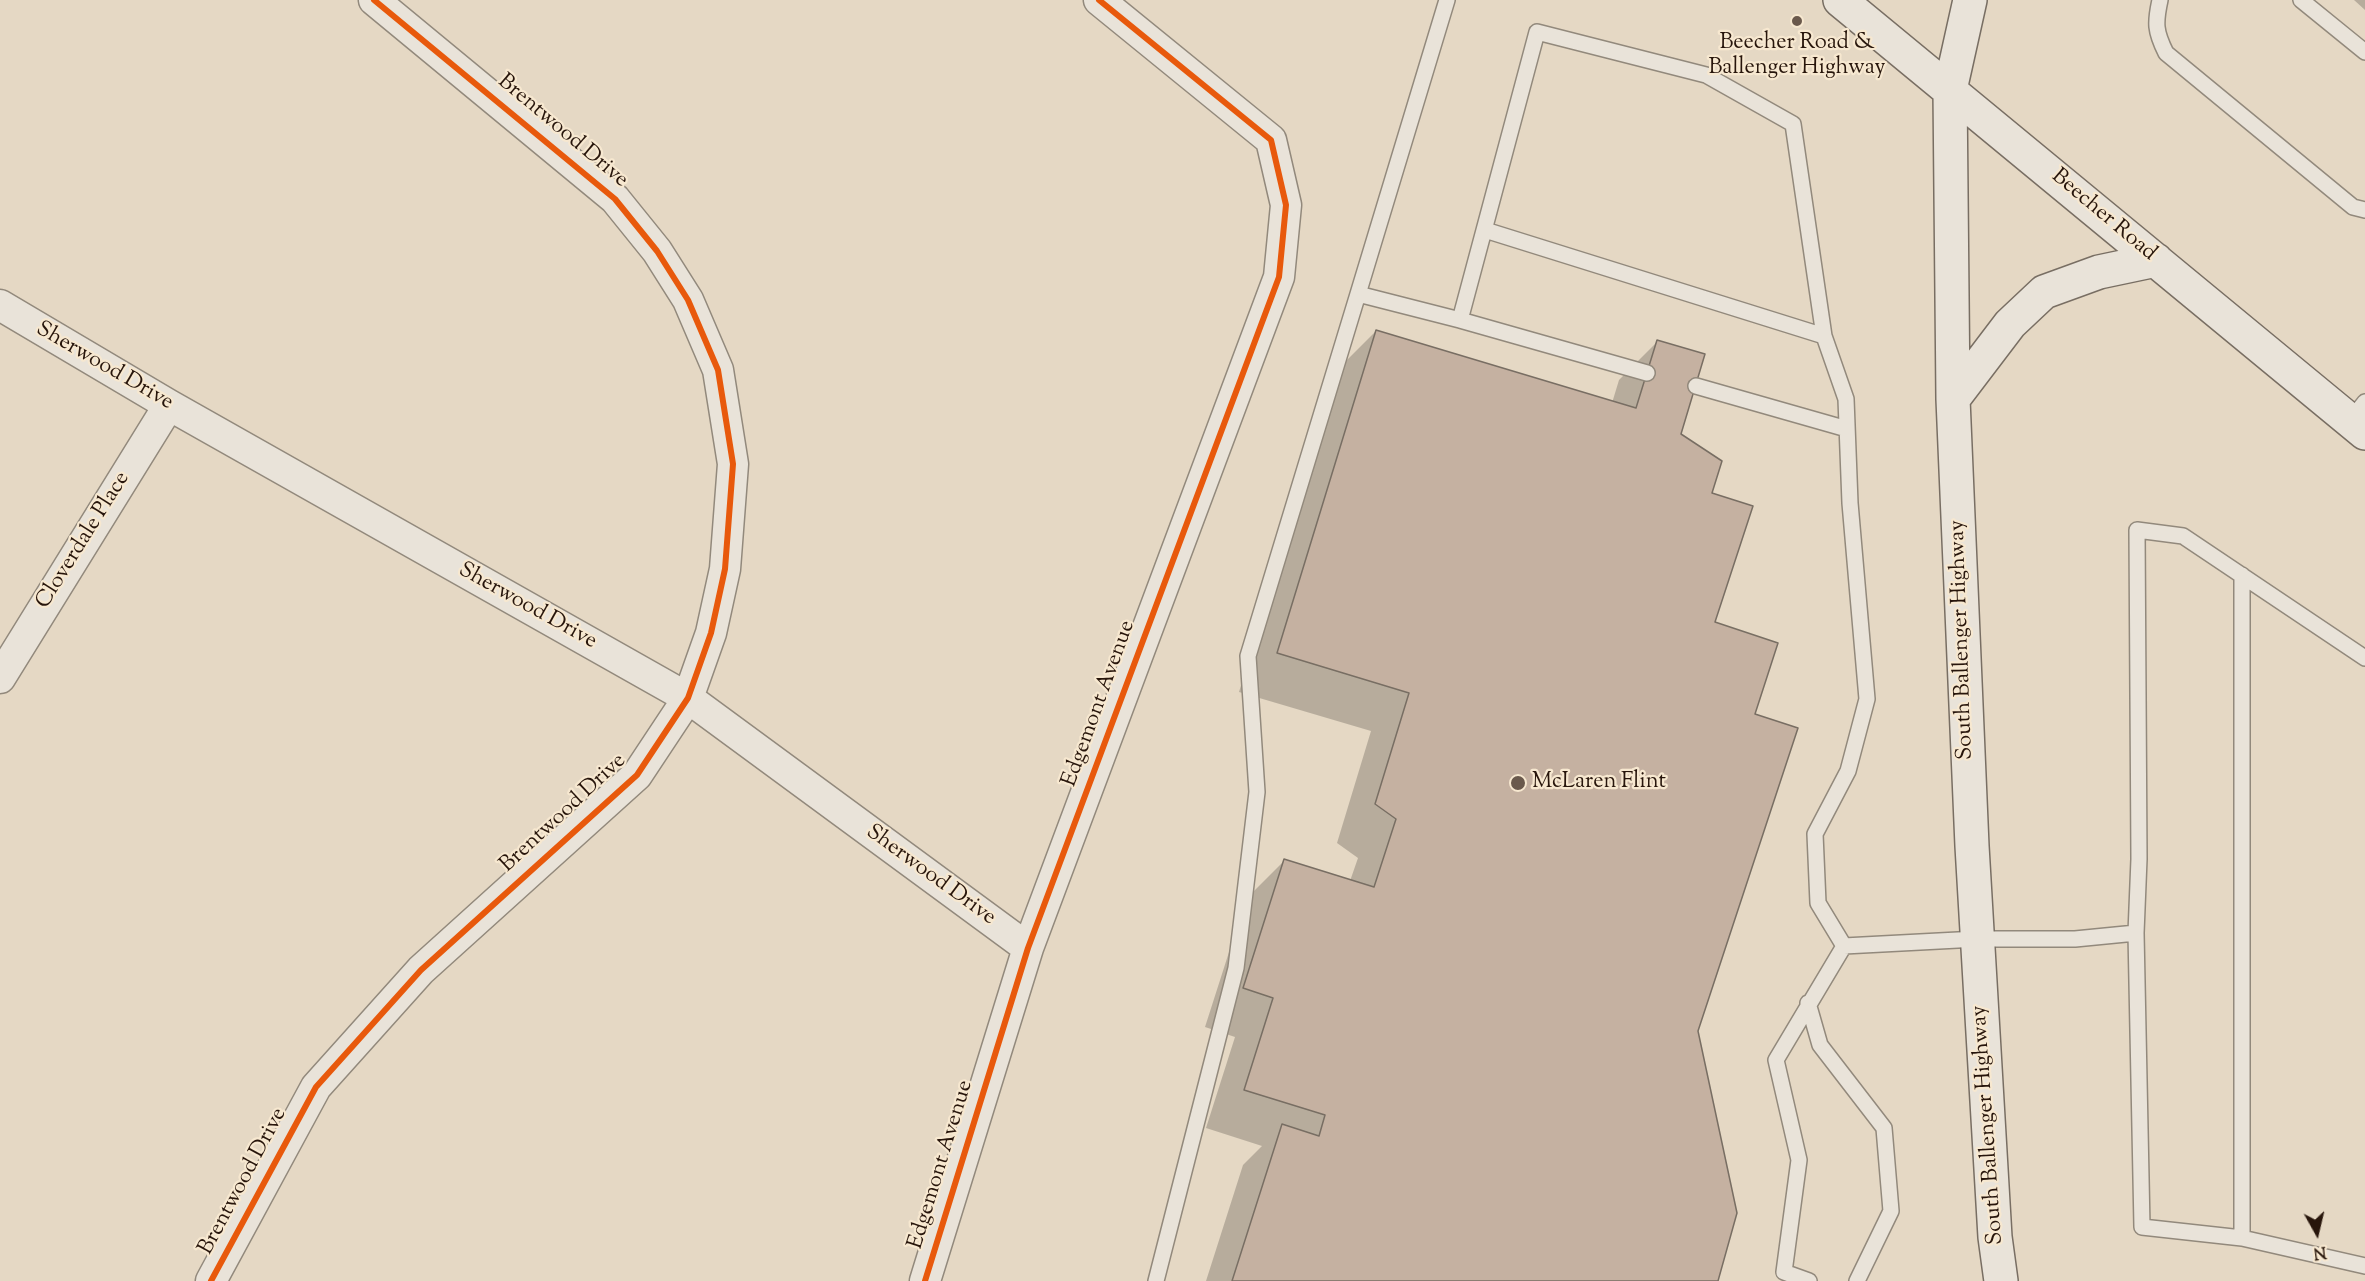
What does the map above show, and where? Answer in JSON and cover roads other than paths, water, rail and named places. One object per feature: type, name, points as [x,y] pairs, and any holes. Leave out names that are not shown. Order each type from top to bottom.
[{"type":"main road","name":"Beecher Road","points":[[1840,0],[2156,260],[2360,419]]},
{"type":"main road","name":"South Ballenger Highway","points":[[1970,0],[1950,90],[1953,399],[1977,939],[1995,1237],[2001,1281]]},
{"type":"main road","points":[[1953,399],[2010,324],[2044,292],[2099,272],[2156,260]]},
{"type":"street","name":"Brentwood Drive","points":[[211,1281],[316,1087],[421,970],[637,775],[688,698],[711,633],[726,569],[734,464],[718,370],[688,300],[657,251],[615,199],[374,0]]},
{"type":"street","name":"Edgemont Avenue","points":[[925,1281],[1028,948],[1279,277],[1286,205],[1271,140],[1099,0]]},
{"type":"street","name":"Sherwood Drive","points":[[0,305],[169,405],[688,698],[1028,948]]},
{"type":"street","name":"Cloverdale Place","points":[[0,678],[169,405]]},
{"type":"lane","points":[[1156,1281],[1236,968],[1257,792],[1248,656],[1447,0]]},
{"type":"lane","points":[[2160,0],[2155,21],[2158,37],[2166,53],[2353,207],[2365,210]]},
{"type":"lane","points":[[2301,0],[2365,52]]},
{"type":"lane","points":[[1460,320],[1537,32],[1706,75],[1793,124],[1824,336],[1846,399],[1850,503],[1867,699],[1848,771],[1815,834],[1818,903],[1844,946]]},
{"type":"lane","points":[[1485,230],[1824,336]]},
{"type":"lane","points":[[1358,294],[1460,320],[1647,373]]},
{"type":"lane","points":[[1696,386],[1847,429]]},
{"type":"lane","points":[[2365,658],[2183,536],[2137,530],[2139,860],[2136,933],[2142,1227],[2242,1238],[2365,1266]]},
{"type":"lane","points":[[2242,575],[2242,1238]]},
{"type":"lane","points":[[1844,946],[1977,939],[2074,939],[2136,933]]},
{"type":"lane","points":[[1809,1281],[1783,1277],[1799,1160],[1776,1060],[1844,946]]},
{"type":"lane","points":[[1808,1003],[1820,1045],[1884,1128],[1891,1211],[1857,1281]]},
{"type":"place","name":"Beecher Road & Ballenger Highway","points":[[1797,21]]},
{"type":"place","name":"McLaren Flint","points":[[1518,783]]}]
